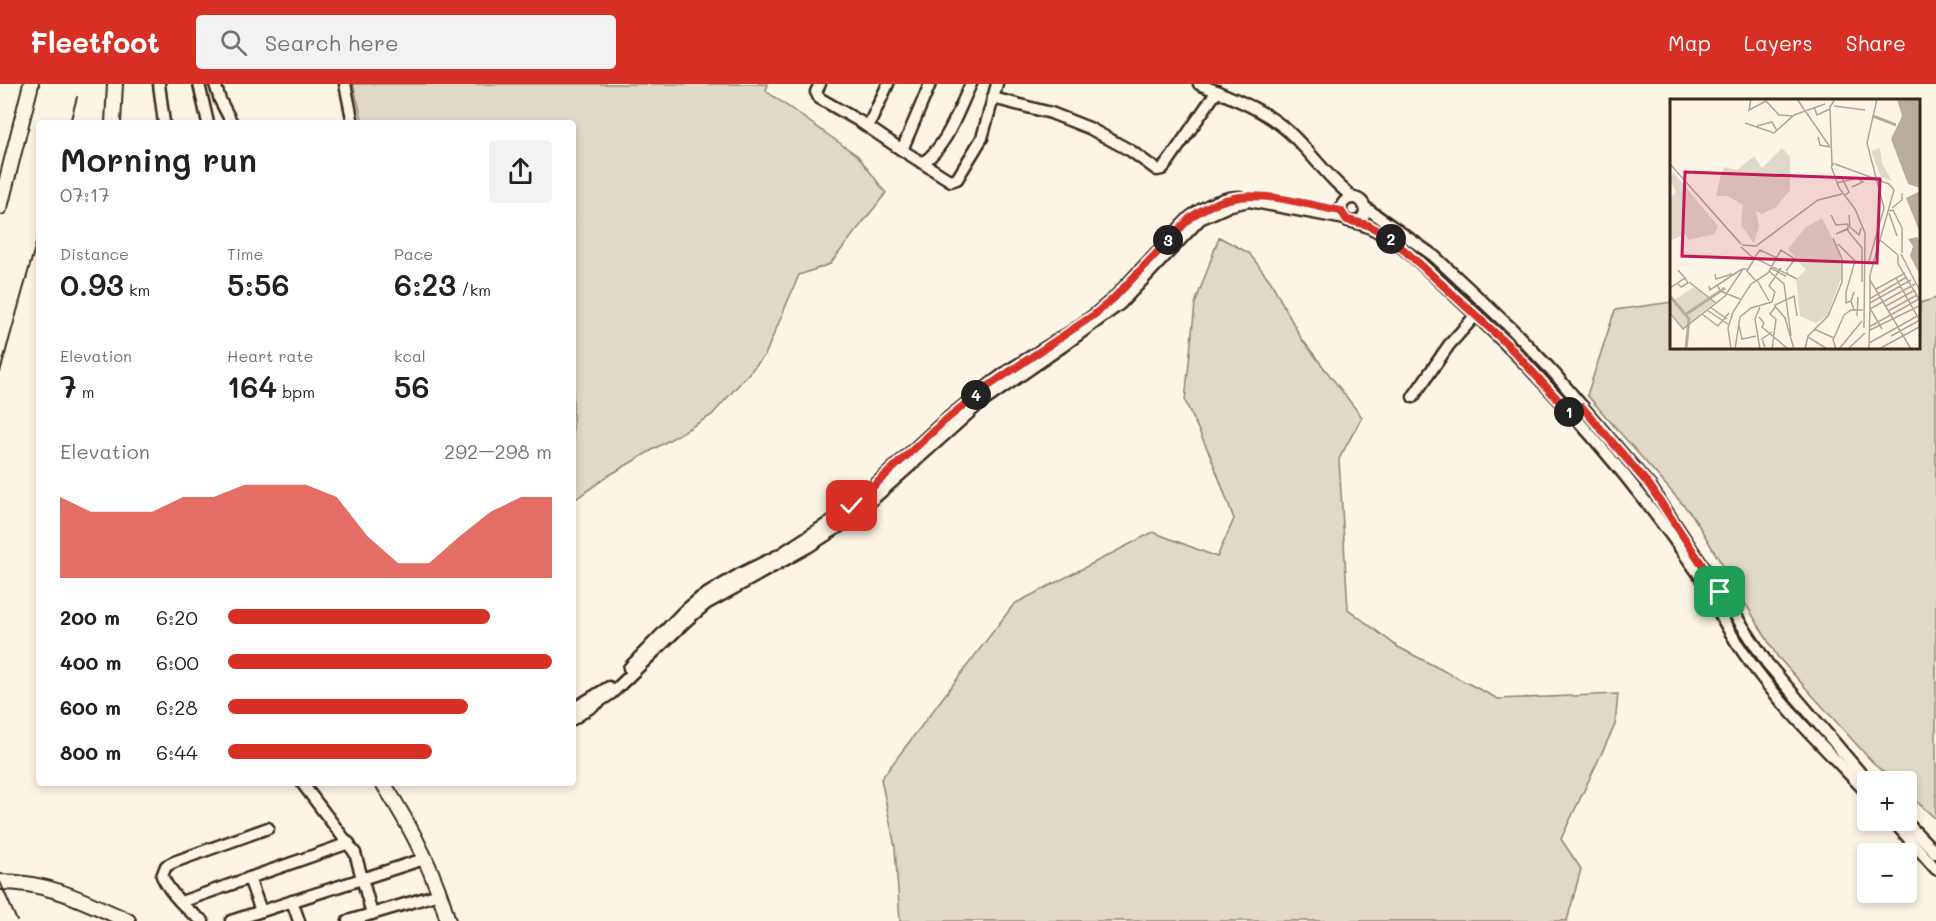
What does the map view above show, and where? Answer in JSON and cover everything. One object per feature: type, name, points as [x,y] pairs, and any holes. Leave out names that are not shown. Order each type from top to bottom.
[{"type":"main road","points":[[0,207],[31,84]]},
{"type":"main road","points":[[113,120],[115,84]]},
{"type":"main road","points":[[385,786],[404,815],[439,894],[448,921]]},
{"type":"main road","points":[[0,882],[18,882],[56,889],[128,921]]},
{"type":"street","points":[[159,84],[164,120]]},
{"type":"street","points":[[199,84],[207,120]]},
{"type":"street","points":[[216,84],[220,100],[230,120]]},
{"type":"street","points":[[345,84],[352,120]]},
{"type":"street","points":[[820,84],[816,96],[948,180],[957,179],[982,138],[997,84]]},
{"type":"street","points":[[868,127],[888,84]]},
{"type":"street","points":[[902,150],[930,84]]},
{"type":"street","points":[[923,164],[945,140],[971,84]]},
{"type":"street","points":[[993,98],[1051,113],[1089,128],[1131,151],[1157,170],[1162,169],[1168,162],[1209,87],[1278,122],[1354,198],[1362,201],[1366,208],[1434,256],[1513,330],[1554,373],[1650,486],[1767,663],[1815,730],[1857,782]]},
{"type":"street","points":[[1334,180],[1346,215]]},
{"type":"street","points":[[576,707],[622,676],[700,598],[740,574],[779,555],[852,506],[942,423],[981,391],[1094,315],[1114,298],[1190,218],[1203,208],[1220,200],[1252,196],[1292,201],[1346,215],[1388,236],[1508,345],[1626,476],[1649,506],[1701,578],[1752,665],[1780,700],[1857,771]]},
{"type":"street","points":[[1346,215],[1347,200],[1354,198]]},
{"type":"street","points":[[576,717],[612,693],[706,604],[808,548],[851,519],[978,405],[1120,304],[1200,219],[1231,205],[1249,201],[1346,215],[1364,216],[1366,208]]},
{"type":"street","points":[[1413,397],[1449,345],[1476,315]]},
{"type":"street","points":[[1572,415],[1582,407]]},
{"type":"street","points":[[304,786],[355,853],[372,914]]},
{"type":"street","points":[[202,921],[181,902],[166,884],[162,876],[166,866],[268,828]]},
{"type":"street","points":[[1902,831],[1936,869]]},
{"type":"street","points":[[1915,831],[1936,853]]},
{"type":"street","points":[[181,902],[349,843]]},
{"type":"street","points":[[231,921],[259,915],[291,901],[424,859]]},
{"type":"street","points":[[249,878],[259,915]]},
{"type":"street","points":[[348,921],[439,894]]},
{"type":"street","points":[[291,901],[299,921]]},
{"type":"shaded area","points":[[353,84],[768,84],[766,91],[858,156],[886,193],[830,264],[799,275],[765,355],[712,415],[608,476],[576,499],[576,120],[362,120]]},
{"type":"shaded area","points":[[1219,237],[1249,253],[1271,282],[1301,338],[1362,417],[1339,459],[1348,609],[1398,647],[1498,699],[1618,694],[1615,725],[1561,839],[1581,869],[1567,921],[900,921],[895,847],[881,779],[1014,604],[1153,532],[1217,557],[1234,519],[1211,457],[1185,401],[1195,304]]},
{"type":"shaded area","points":[[1936,298],[1936,819],[1917,802],[1917,771],[1882,771],[1777,656],[1693,516],[1587,395],[1615,310],[1670,302],[1670,350],[1921,350],[1921,303]]},
{"type":"railway","points":[[71,120],[77,97]]},
{"type":"railway","points":[[0,372],[36,244]]},
{"type":"railway","points":[[0,882],[17,921]]},
{"type":"route","points":[[852,506],[942,423],[981,391],[1094,315],[1114,298],[1190,218],[1203,208],[1220,200],[1234,197],[1265,197],[1341,211],[1344,218],[1350,222],[1368,225],[1388,236],[1484,321],[1572,415],[1582,407],[1650,486],[1720,592]]}]
